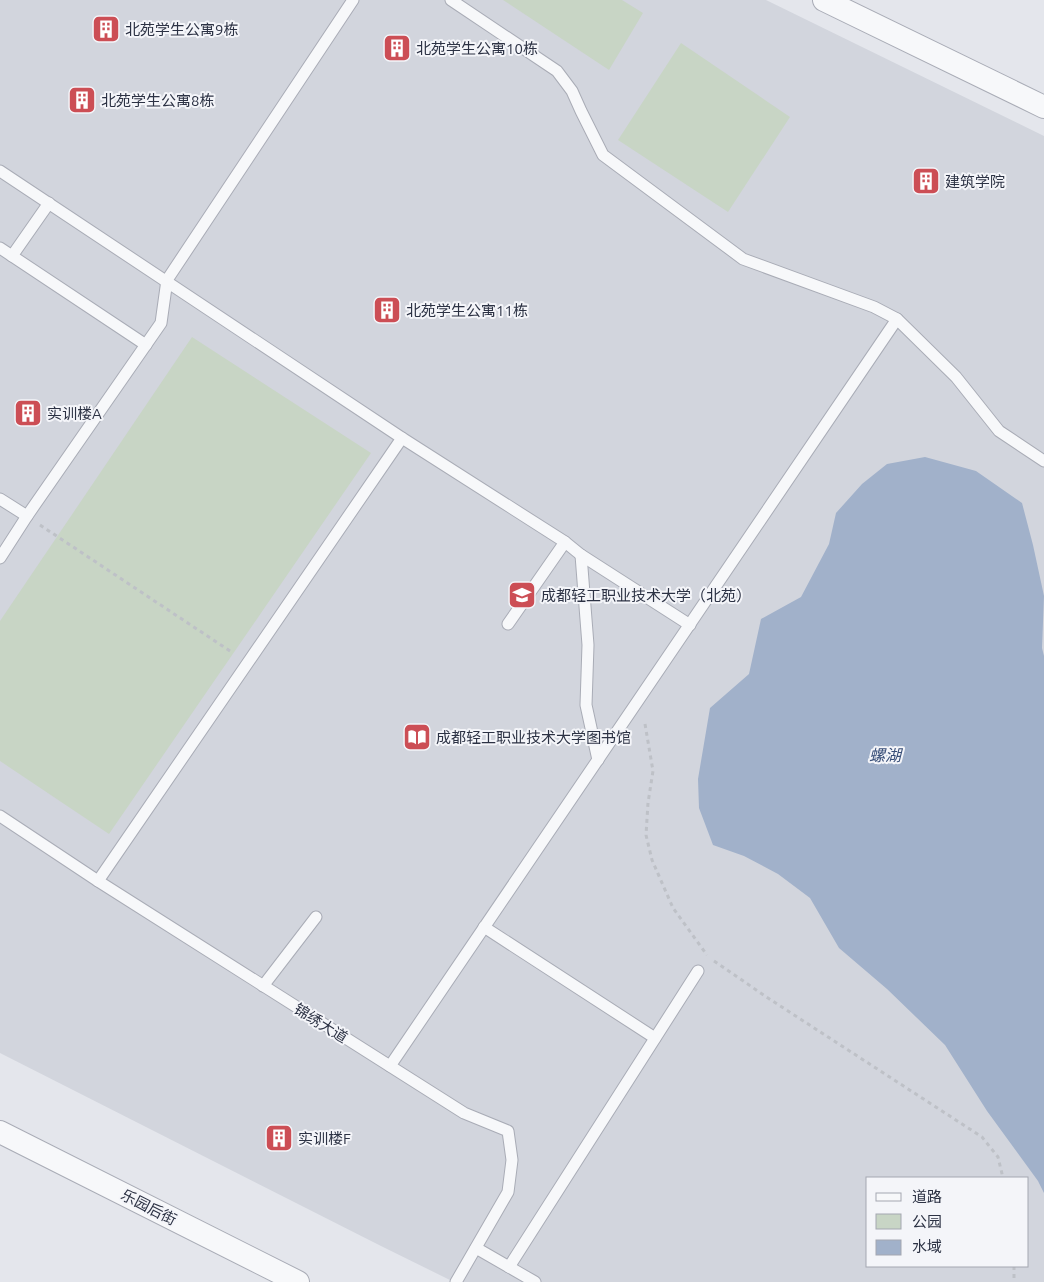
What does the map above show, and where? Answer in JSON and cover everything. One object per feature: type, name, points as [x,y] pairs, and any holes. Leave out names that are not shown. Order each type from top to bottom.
[{"type":"street","points":[[824,0],[1044,107]]},
{"type":"street","name":"乐园后街","points":[[0,1132],[298,1282]]},
{"type":"lane","points":[[0,558],[161,323],[167,280],[353,0]]},
{"type":"lane","points":[[451,0],[557,71],[572,91],[603,155],[743,259],[874,307],[897,319],[956,377],[999,431],[1044,461]]},
{"type":"lane","points":[[0,171],[167,280],[402,438],[565,542],[581,555],[690,625]]},
{"type":"lane","points":[[12,256],[49,203]]},
{"type":"lane","points":[[0,248],[146,345]]},
{"type":"lane","points":[[390,1066],[897,319]]},
{"type":"lane","points":[[98,881],[402,438]]},
{"type":"lane","points":[[0,499],[27,516]]},
{"type":"lane","points":[[508,624],[565,542]]},
{"type":"lane","points":[[581,555],[588,644],[586,705],[598,760]]},
{"type":"lane","name":"锦绣大道","points":[[0,816],[98,881],[464,1113],[508,1130],[512,1160],[508,1192],[456,1282]]},
{"type":"lane","points":[[263,986],[316,916]]},
{"type":"lane","points":[[484,927],[655,1038]]},
{"type":"lane","points":[[509,1267],[698,971]]},
{"type":"lane","points":[[476,1248],[535,1282]]},
{"type":"path","points":[[27,516],[248,663]]},
{"type":"path","points":[[639,699],[654,771],[648,803],[646,835],[652,860],[673,908],[710,958],[982,1138],[998,1157],[1003,1177]]},
{"type":"path","points":[[1014,1267],[1014,1282]]},
{"type":"shaded area","name":"成都轻工职业技术大学（北苑）","points":[[0,0],[766,0],[1044,136],[1044,1282],[454,1282],[0,1053]]},
{"type":"green space","points":[[503,0],[622,0],[643,13],[609,70]]},
{"type":"green space","points":[[681,43],[790,117],[728,212],[618,140]]},
{"type":"green space","points":[[192,337],[371,453],[109,834],[0,761],[0,621]]},
{"type":"water","name":"螺湖","points":[[925,457],[976,471],[1022,503],[1044,596],[1042,648],[1044,656],[1044,1193],[1038,1181],[987,1111],[945,1045],[887,989],[839,948],[810,898],[778,874],[744,856],[713,845],[699,808],[698,779],[710,708],[749,674],[761,619],[801,597],[829,544],[836,513],[862,484],[887,464]]},
{"type":"place","name":"北苑学生公寓9栋","points":[[106,29]]},
{"type":"place","name":"北苑学生公寓10栋","points":[[397,48]]},
{"type":"place","name":"北苑学生公寓8栋","points":[[82,100]]},
{"type":"place","name":"建筑学院","points":[[926,181]]},
{"type":"place","name":"北苑学生公寓11栋","points":[[387,310]]},
{"type":"place","name":"实训楼A","points":[[28,413]]},
{"type":"place","name":"成都轻工职业技术大学（北苑）","points":[[522,595]]},
{"type":"place","name":"成都轻工职业技术大学图书馆","points":[[417,737]]},
{"type":"place","name":"实训楼F","points":[[279,1138]]}]
